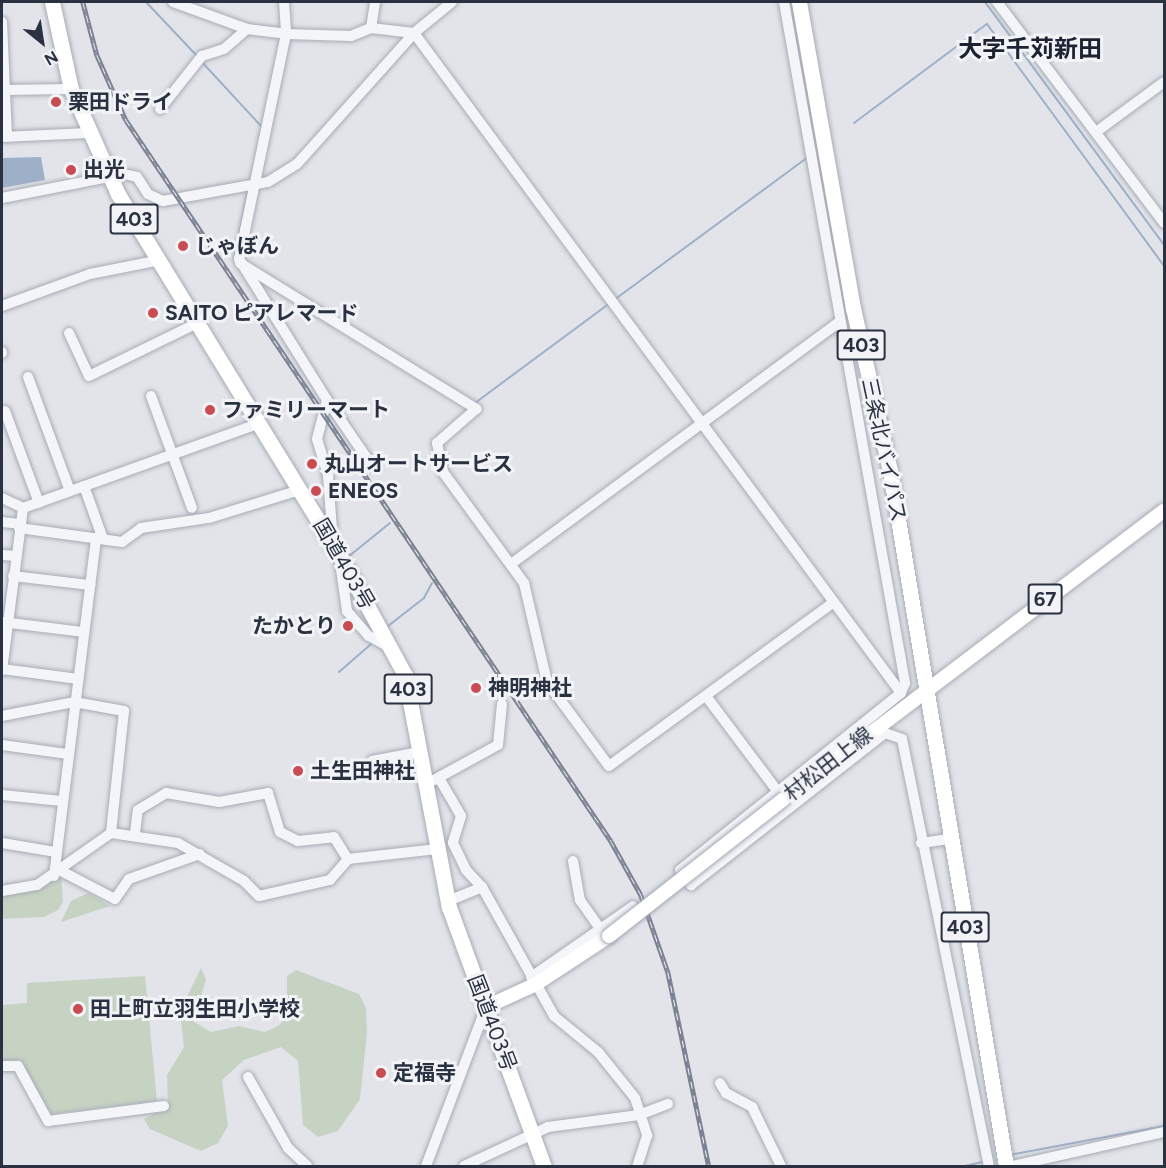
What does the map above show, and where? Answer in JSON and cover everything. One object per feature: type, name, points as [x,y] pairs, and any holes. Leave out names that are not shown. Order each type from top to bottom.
[{"type":"highway","name":"国道403号","points":[[52,2],[71,89],[109,177],[199,321],[336,550],[405,675],[419,752],[433,781],[437,849],[448,901],[544,1167]]},
{"type":"highway","name":"三条北バイパス","points":[[799,2],[927,687]]},
{"type":"highway","name":"403","points":[[927,687],[1006,1167]]},
{"type":"main road","name":"村松田上線","points":[[486,1007],[533,980],[605,933],[781,796],[1164,511]]},
{"type":"street","points":[[173,2],[248,29],[286,34],[351,36],[371,28],[414,33],[901,693]]},
{"type":"street","points":[[284,2],[286,34],[240,263],[327,400],[373,467]]},
{"type":"street","points":[[371,28],[375,2]]},
{"type":"street","points":[[2,198],[132,174],[148,194],[163,201],[254,186],[297,164],[414,33],[452,2]]},
{"type":"street","points":[[784,2],[816,157],[839,322],[904,683],[901,693],[781,796],[680,870],[691,885],[885,732],[902,739],[921,843],[989,1167]]},
{"type":"street","points":[[997,2],[1164,223]]},
{"type":"street","points":[[2,22],[4,137],[89,133]]},
{"type":"street","points":[[159,109],[202,56],[224,49],[248,29]]},
{"type":"street","points":[[1096,132],[1164,82]]},
{"type":"street","points":[[4,90],[71,89]]},
{"type":"street","points":[[2,306],[90,274],[161,260]]},
{"type":"street","points":[[240,263],[476,409],[437,443],[436,452],[443,472],[512,564],[531,602],[531,628],[547,682],[609,766],[834,602]]},
{"type":"street","points":[[69,333],[89,376],[199,321]]},
{"type":"street","points":[[512,564],[839,322]]},
{"type":"street","points":[[28,377],[70,491]]},
{"type":"street","points":[[151,396],[192,508]]},
{"type":"street","points":[[327,400],[317,439],[328,476],[336,550]]},
{"type":"street","points":[[5,411],[39,503]]},
{"type":"street","points":[[2,498],[22,508],[260,423]]},
{"type":"street","points":[[58,874],[56,852],[74,702],[90,585],[99,538],[84,486]]},
{"type":"street","points":[[2,522],[122,542],[141,528],[209,518],[300,490]]},
{"type":"street","points":[[22,508],[4,622],[2,670],[78,679]]},
{"type":"street","points":[[2,555],[16,556]]},
{"type":"street","points":[[13,576],[90,585]]},
{"type":"street","points":[[4,622],[84,632]]},
{"type":"street","points":[[706,696],[781,796]]},
{"type":"street","points":[[2,716],[74,702],[124,711],[111,833]]},
{"type":"street","points":[[502,704],[498,745],[433,781],[461,816],[453,843],[466,870],[482,887],[554,1016],[588,1042],[630,1088],[647,1136],[637,1167]]},
{"type":"street","points":[[2,745],[68,754]]},
{"type":"street","points":[[372,761],[419,752]]},
{"type":"street","points":[[135,833],[138,810],[166,793],[219,802],[268,793],[280,832],[298,841],[334,837],[348,859]]},
{"type":"street","points":[[2,795],[62,801]]},
{"type":"street","points":[[2,891],[36,885],[58,874],[111,833],[135,833],[200,854],[259,896],[330,880],[348,859],[437,849]]},
{"type":"street","points":[[921,843],[951,839]]},
{"type":"street","points":[[2,843],[56,852]]},
{"type":"street","points":[[58,874],[115,899],[140,873],[200,854]]},
{"type":"street","points":[[573,861],[580,900],[605,933],[633,906]]},
{"type":"street","points":[[448,901],[482,887]]},
{"type":"street","points":[[426,1167],[486,1007]]},
{"type":"street","points":[[2,1066],[18,1066],[48,1120],[164,1106]]},
{"type":"street","points":[[248,1077],[288,1148],[307,1167]]},
{"type":"street","points":[[720,1083],[726,1093],[752,1107],[781,1167]]},
{"type":"street","points":[[464,1167],[532,1132],[639,1115],[668,1104]]},
{"type":"street","points":[[1012,1167],[1164,1132]]},
{"type":"green space","points":[[61,871],[63,902],[58,910],[44,917],[2,919],[2,891],[20,890]]},
{"type":"green space","points":[[88,893],[110,906],[61,922],[71,901]]},
{"type":"green space","points":[[201,968],[206,980],[193,1021],[211,1032],[239,1026],[265,1032],[280,1025],[287,1013],[287,976],[296,970],[359,994],[366,1008],[367,1033],[360,1099],[338,1131],[318,1137],[303,1125],[298,1061],[281,1047],[244,1060],[222,1080],[228,1126],[218,1143],[201,1151],[150,1129],[144,1119],[168,1106],[167,1075],[184,1047],[180,1011]]},
{"type":"green space","points":[[145,976],[157,1101],[51,1114],[20,1060],[2,1061],[2,1005],[27,1003],[27,983]]},
{"type":"water","points":[[41,157],[45,180],[2,188],[2,158]]},
{"type":"waterway","points":[[146,2],[197,56]]},
{"type":"waterway","points":[[985,2],[1164,245]]},
{"type":"waterway","points":[[854,123],[987,24],[1164,266]]},
{"type":"waterway","points":[[201,61],[262,127]]},
{"type":"waterway","points":[[614,300],[808,157]]},
{"type":"waterway","points":[[235,255],[248,191]]},
{"type":"waterway","points":[[475,403],[610,303]]},
{"type":"waterway","points":[[348,557],[390,523]]},
{"type":"waterway","points":[[388,626],[424,598],[432,583]]},
{"type":"waterway","points":[[339,672],[371,644]]},
{"type":"waterway","points":[[1009,1155],[1164,1126]]},
{"type":"waterway","points":[[965,1166],[986,1161]]},
{"type":"railway","points":[[83,2],[97,55],[126,120],[611,841],[641,895],[668,972],[709,1166]]},
{"type":"place","name":"栗田ドライ","points":[[56,102]]},
{"type":"place","name":"出光","points":[[71,170]]},
{"type":"place","name":"じゃぼん","points":[[183,246]]},
{"type":"place","name":"SAITO ピアレマード","points":[[153,313]]},
{"type":"place","name":"ファミリーマート","points":[[210,410]]},
{"type":"place","name":"丸山オートサービス","points":[[312,464]]},
{"type":"place","name":"ENEOS","points":[[316,491]]},
{"type":"place","name":"たかとり","points":[[348,626]]},
{"type":"place","name":"神明神社","points":[[476,688]]},
{"type":"place","name":"土生田神社","points":[[298,771]]},
{"type":"place","name":"田上町立羽生田小学校","points":[[78,1009]]},
{"type":"place","name":"定福寺","points":[[381,1073]]},
{"type":"district","name":"大字千苅新田","points":[[1030,49]]}]
